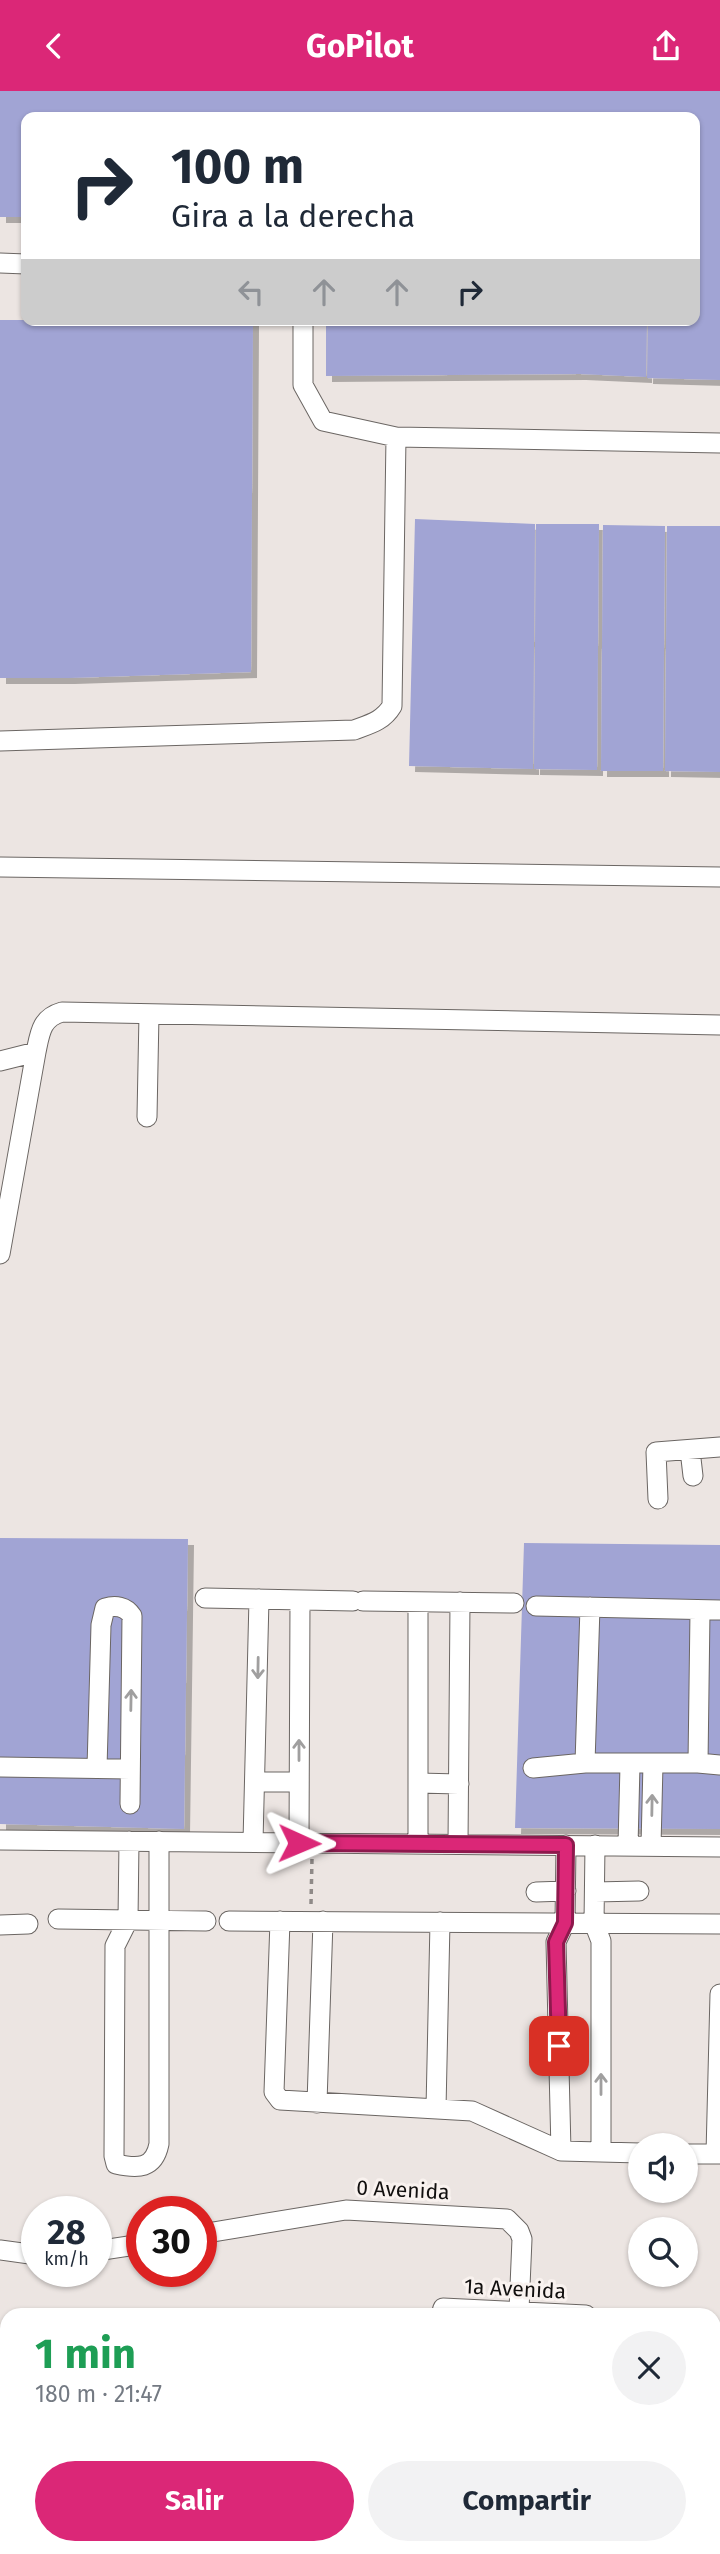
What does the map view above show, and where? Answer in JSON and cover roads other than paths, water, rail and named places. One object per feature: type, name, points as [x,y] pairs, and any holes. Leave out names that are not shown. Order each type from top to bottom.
[{"type":"street","points":[[0,263],[21,264]]},
{"type":"street","points":[[303,326],[303,385],[323,421],[396,437],[720,443]]},
{"type":"street","points":[[0,741],[354,730],[387,716],[393,706],[396,437]]},
{"type":"street","points":[[0,867],[720,877]]},
{"type":"street","points":[[0,1254],[36,1052],[42,1025],[51,1015],[62,1012],[720,1025]]},
{"type":"street","points":[[147,1117],[149,1014]]},
{"type":"street","points":[[0,1061],[36,1052]]},
{"type":"street","points":[[658,1499],[656,1452],[720,1447]]},
{"type":"street","points":[[690,1450],[693,1476]]},
{"type":"street","points":[[205,1598],[514,1603]]},
{"type":"street","points":[[253,1842],[259,1599]]},
{"type":"street","points":[[300,1600],[299,1782],[306,1843]]},
{"type":"street","points":[[418,1602],[418,1844]]},
{"type":"street","points":[[458,1844],[460,1602]]},
{"type":"street","points":[[97,1768],[101,1625],[105,1608],[112,1606],[129,1611],[132,1616],[130,1804]]},
{"type":"street","points":[[536,1606],[710,1611],[698,1763]]},
{"type":"street","points":[[585,1763],[590,1607]]},
{"type":"street","points":[[533,1768],[585,1763],[720,1765]]},
{"type":"street","points":[[651,1846],[653,1764]]},
{"type":"street","points":[[628,1846],[630,1765]]},
{"type":"street","points":[[0,1767],[130,1769]]},
{"type":"street","points":[[255,1782],[299,1782]]},
{"type":"street","points":[[418,1783],[458,1784]]},
{"type":"street","points":[[0,1840],[720,1847]]},
{"type":"street","points":[[130,1841],[128,1920],[114,1946],[114,2156],[116,2164],[126,2166],[144,2166],[152,2162],[157,2155],[159,2144],[159,1842]]},
{"type":"street","points":[[561,2151],[556,1942],[565,1923],[566,1845]]},
{"type":"street","points":[[595,1845],[594,1923],[601,1941],[601,2152]]},
{"type":"street","points":[[536,1892],[566,1891]]},
{"type":"street","points":[[595,1892],[639,1891]]},
{"type":"street","points":[[58,1919],[206,1920]]},
{"type":"street","points":[[229,1921],[720,1924]]},
{"type":"street","points":[[280,1921],[274,2092],[280,2099],[472,2111],[561,2151],[628,2153]]},
{"type":"street","points":[[317,1921],[317,2103]]},
{"type":"street","points":[[436,2109],[440,1922]]},
{"type":"street","points":[[0,1925],[28,1924]]},
{"type":"street","points":[[698,2154],[718,2154],[720,1994]]},
{"type":"street","name":"0 Avenida","points":[[217,2231],[346,2210],[507,2219],[519,2231],[522,2239],[519,2308]]},
{"type":"street","points":[[0,2250],[21,2253]]}]
